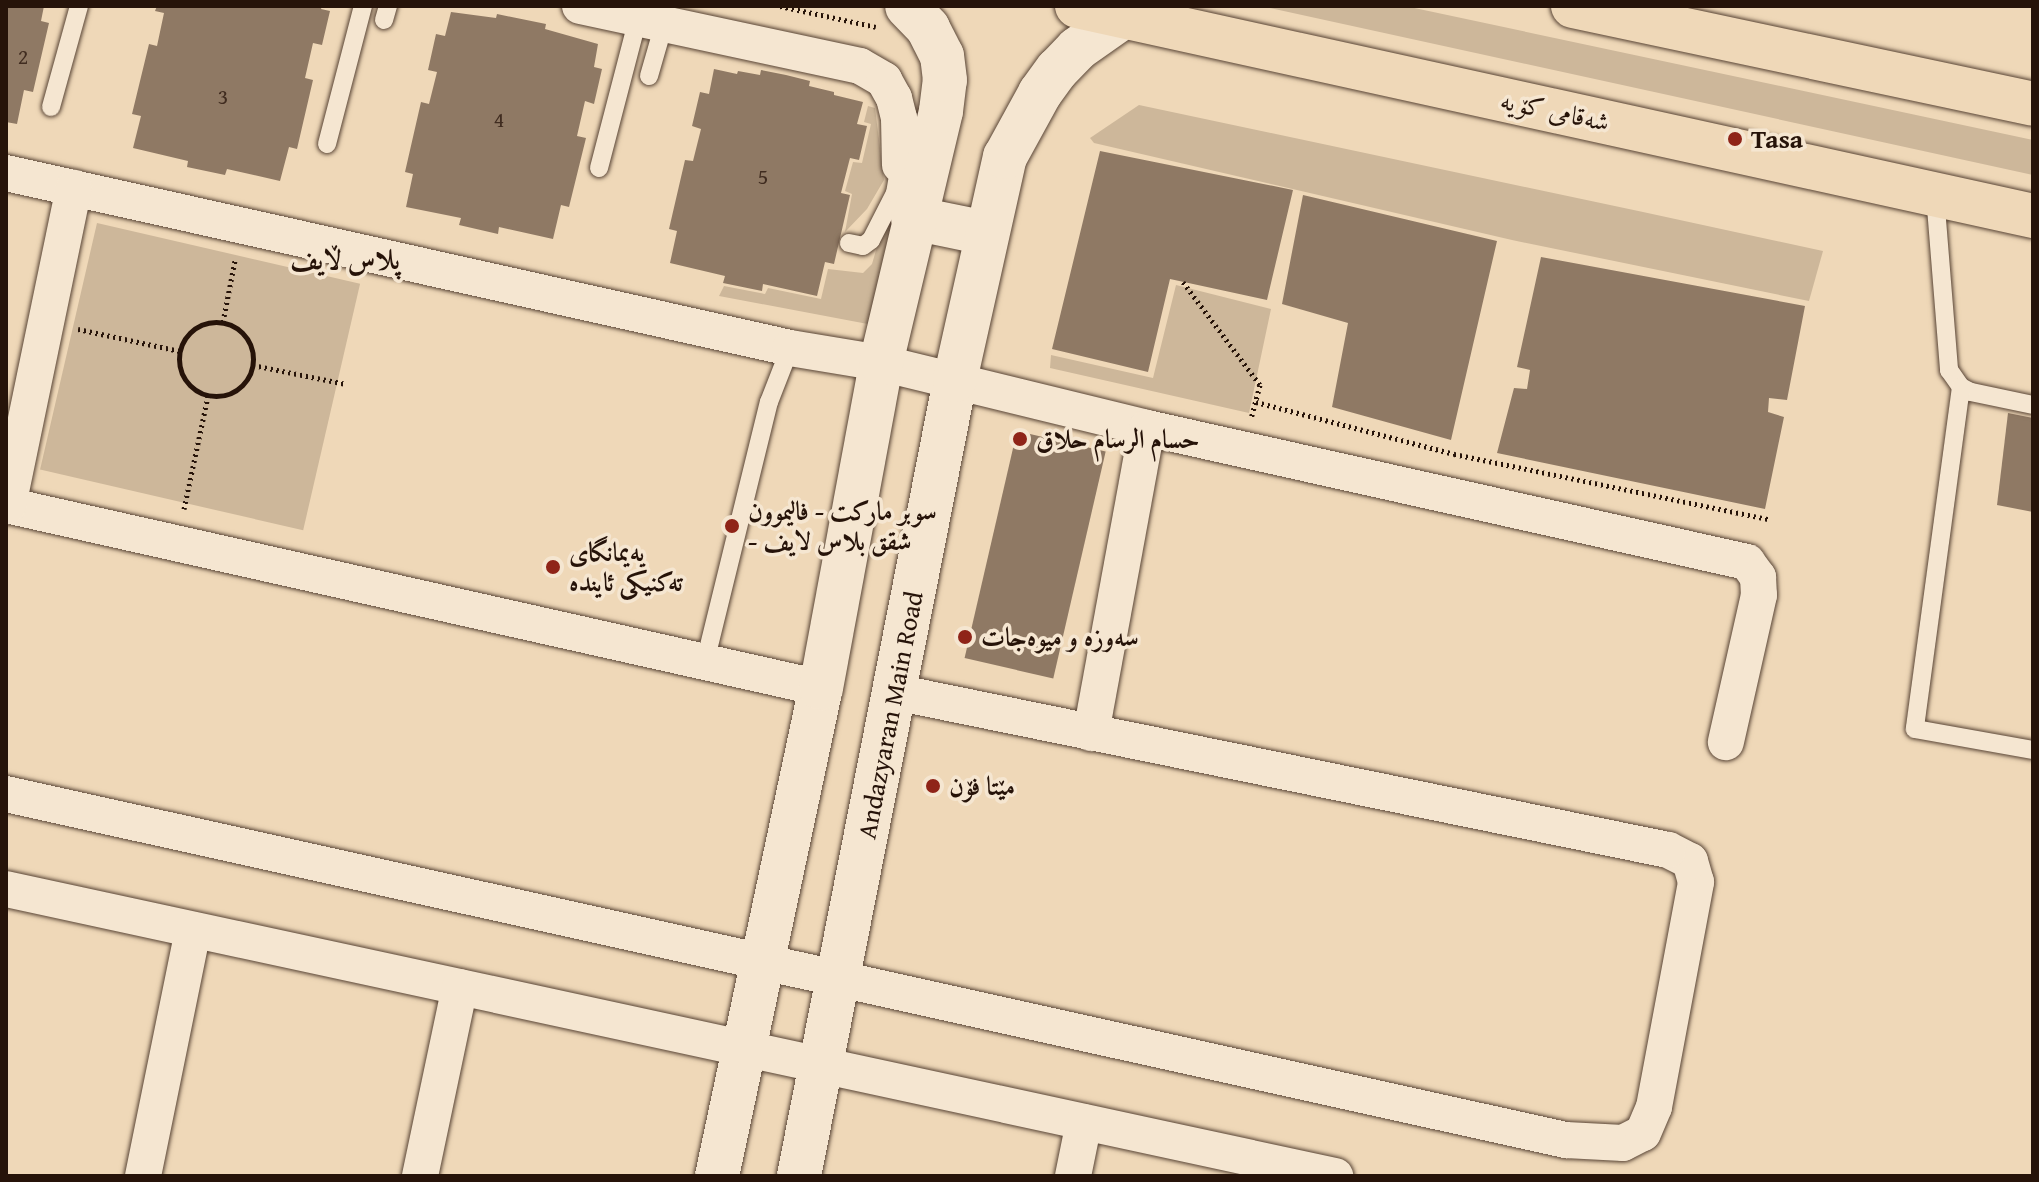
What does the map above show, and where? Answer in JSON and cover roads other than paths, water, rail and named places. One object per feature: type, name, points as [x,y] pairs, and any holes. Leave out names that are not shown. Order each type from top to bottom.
[{"type":"highway","name":"شەقامی کۆیە","points":[[1077,6],[2033,216]]},
{"type":"highway","points":[[1573,6],[1625,11],[2033,104]]},
{"type":"street","points":[[580,6],[860,66],[884,80],[894,98],[913,168],[913,218],[881,363],[821,688],[717,1176]]},
{"type":"street","points":[[907,6],[928,28],[942,56],[945,80],[941,111],[913,168]]},
{"type":"street","name":"Andazyaran Main Road","points":[[799,1176],[840,980],[955,380],[1005,157],[1040,93],[1077,49],[1124,16]]},
{"type":"street","points":[[6,173],[790,348],[881,363],[1147,428],[1747,562],[1758,577],[1759,595],[1726,742]]},
{"type":"street","points":[[74,188],[7,506],[821,688]]},
{"type":"street","points":[[913,218],[986,233]]},
{"type":"street","points":[[1091,733],[1147,428]]},
{"type":"street","points":[[6,794],[1566,1140],[1623,1143],[1643,1133],[1654,1107],[1696,882],[1690,861],[1668,850],[895,692]]},
{"type":"street","points":[[6,889],[1335,1176]]},
{"type":"street","points":[[143,1176],[193,930]]},
{"type":"street","points":[[420,1176],[460,987]]},
{"type":"street","points":[[1073,1176],[1084,1122]]},
{"type":"lane","points":[[51,107],[79,6]]},
{"type":"lane","points":[[327,144],[363,6]]},
{"type":"lane","points":[[649,76],[651,21]]},
{"type":"lane","points":[[599,168],[651,21]]},
{"type":"lane","points":[[849,243],[863,246],[871,240],[895,193],[913,168]]},
{"type":"lane","points":[[1935,195],[1949,370],[1961,387],[2033,405]]},
{"type":"lane","points":[[705,662],[769,402],[790,348]]},
{"type":"lane","points":[[1961,387],[1915,729],[2033,750]]},
{"type":"place","name":"Tasa","points":[[1735,139]]},
{"type":"place","name":"حسام الرسام حلاق","points":[[1020,439]]},
{"type":"place","name":"سوبر ماركت - فاليموون - شقق بلاس لايف","points":[[732,526]]},
{"type":"place","name":"پەیمانگای تەکنیکی ئایندە","points":[[553,567]]},
{"type":"place","name":"سەوزە و میوەجات","points":[[965,637]]},
{"type":"place","name":"مێتا فۆن","points":[[933,786]]},
{"type":"district","name":"پلاس ڵایف","points":[[345,259]]}]
